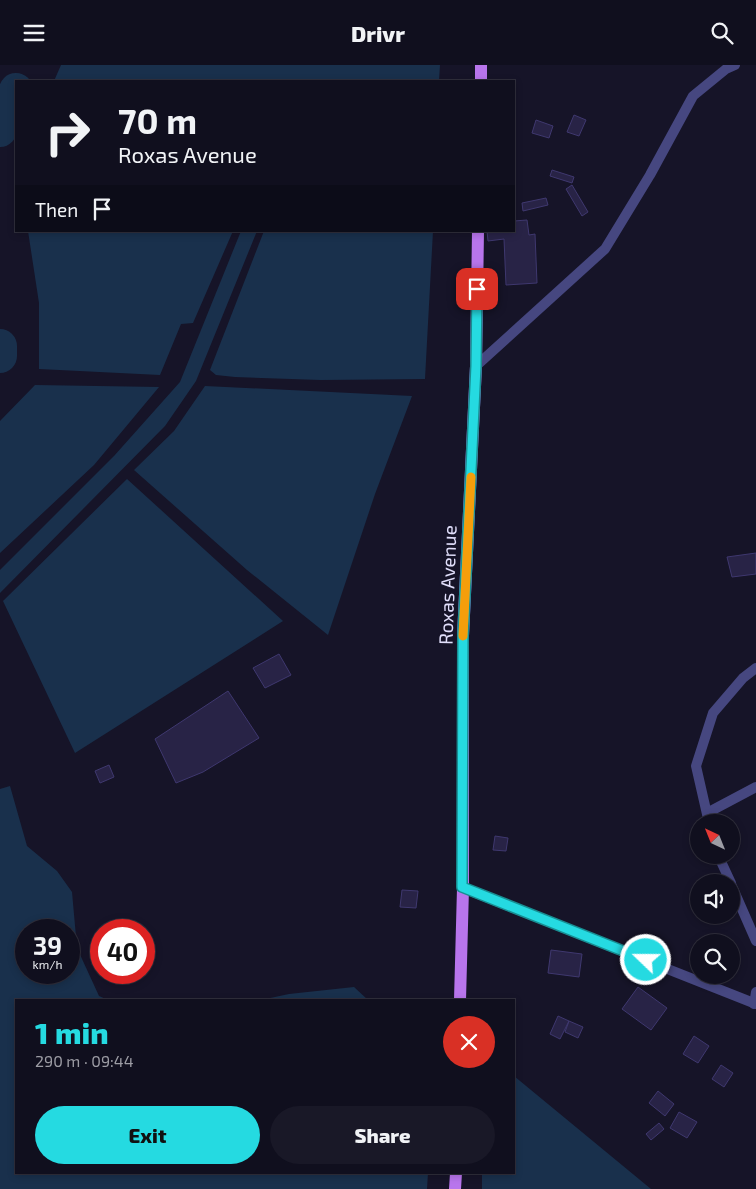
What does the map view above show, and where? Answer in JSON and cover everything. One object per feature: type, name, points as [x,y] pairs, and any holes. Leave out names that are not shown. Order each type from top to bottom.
[{"type":"main road","points":[[481,65],[481,80]]},
{"type":"main road","name":"Roxas Avenue","points":[[460,999],[463,636],[476,366],[478,232]]},
{"type":"main road","points":[[455,1189],[456,1174]]},
{"type":"street","points":[[476,366],[605,249],[650,175],[693,96],[726,69],[735,65]]},
{"type":"street","points":[[707,814],[696,766],[713,713],[743,678],[756,668]]},
{"type":"street","points":[[714,814],[756,787]]},
{"type":"street","points":[[462,887],[755,1004],[756,992]]},
{"type":"street","points":[[740,904],[756,941]]},
{"type":"water","points":[[61,65],[440,65],[439,80],[54,80]]},
{"type":"water","points":[[28,232],[233,232],[193,323],[181,324],[160,375],[39,369],[39,303]]},
{"type":"water","points":[[241,232],[257,232],[196,381],[165,426],[0,593],[0,570],[114,456],[180,382]]},
{"type":"water","points":[[264,232],[433,232],[425,379],[321,380],[235,377],[216,375],[210,370]]},
{"type":"water","points":[[35,385],[159,387],[94,465],[0,553],[0,421]]},
{"type":"water","points":[[205,386],[412,396],[375,494],[328,635],[247,570],[134,470],[174,431]]},
{"type":"water","points":[[127,479],[283,621],[75,753],[3,601]]},
{"type":"water","points":[[10,786],[27,846],[57,871],[72,892],[74,919],[15,919],[15,984],[80,984],[80,955],[90,976],[90,984],[94,984],[99,996],[106,999],[15,999],[15,1174],[428,1174],[427,1189],[0,1189],[0,789]]},
{"type":"water","points":[[354,987],[367,999],[266,999],[289,994]]},
{"type":"water","points":[[515,1077],[651,1189],[482,1189],[482,1174],[515,1174]]},
{"type":"building","points":[[574,115],[586,120],[579,136],[567,132]]},
{"type":"building","points":[[536,120],[553,126],[549,138],[532,133]]},
{"type":"building","points":[[552,170],[574,177],[572,183],[550,176]]},
{"type":"building","points":[[572,185],[588,212],[582,216],[566,189]]},
{"type":"building","points":[[546,198],[548,205],[523,211],[522,203]]},
{"type":"building","points":[[527,220],[529,235],[535,234],[537,283],[506,285],[504,239],[488,241],[487,232],[515,232],[515,221]]},
{"type":"building","points":[[756,553],[756,574],[732,577],[727,557]]},
{"type":"building","points":[[279,654],[291,675],[265,688],[253,668]]},
{"type":"building","points":[[228,691],[259,738],[203,772],[176,783],[155,739]]},
{"type":"building","points":[[109,765],[114,777],[100,783],[95,771]]},
{"type":"building","points":[[495,836],[508,838],[506,851],[493,850]]},
{"type":"building","points":[[402,890],[418,891],[416,908],[400,907]]},
{"type":"building","points":[[551,950],[582,954],[579,977],[548,973]]},
{"type":"building","points":[[638,987],[667,1008],[651,1030],[622,1009]]},
{"type":"building","points":[[558,1016],[569,1021],[560,1039],[550,1034]]},
{"type":"building","points":[[569,1021],[583,1027],[578,1038],[565,1032]]},
{"type":"building","points":[[694,1036],[709,1046],[698,1063],[683,1054]]},
{"type":"building","points":[[721,1065],[733,1073],[724,1087],[712,1079]]},
{"type":"building","points":[[658,1091],[674,1104],[665,1116],[649,1103]]},
{"type":"building","points":[[679,1112],[697,1122],[687,1138],[670,1128]]},
{"type":"building","points":[[659,1123],[664,1129],[651,1140],[646,1134]]},
{"type":"waterway","points":[[0,130],[15,92]]},
{"type":"waterway","points":[[0,346],[0,356]]},
{"type":"slow traffic","points":[[463,636],[471,477]]},
{"type":"route","points":[[477,289],[476,366],[463,636],[462,887],[646,960]]}]
